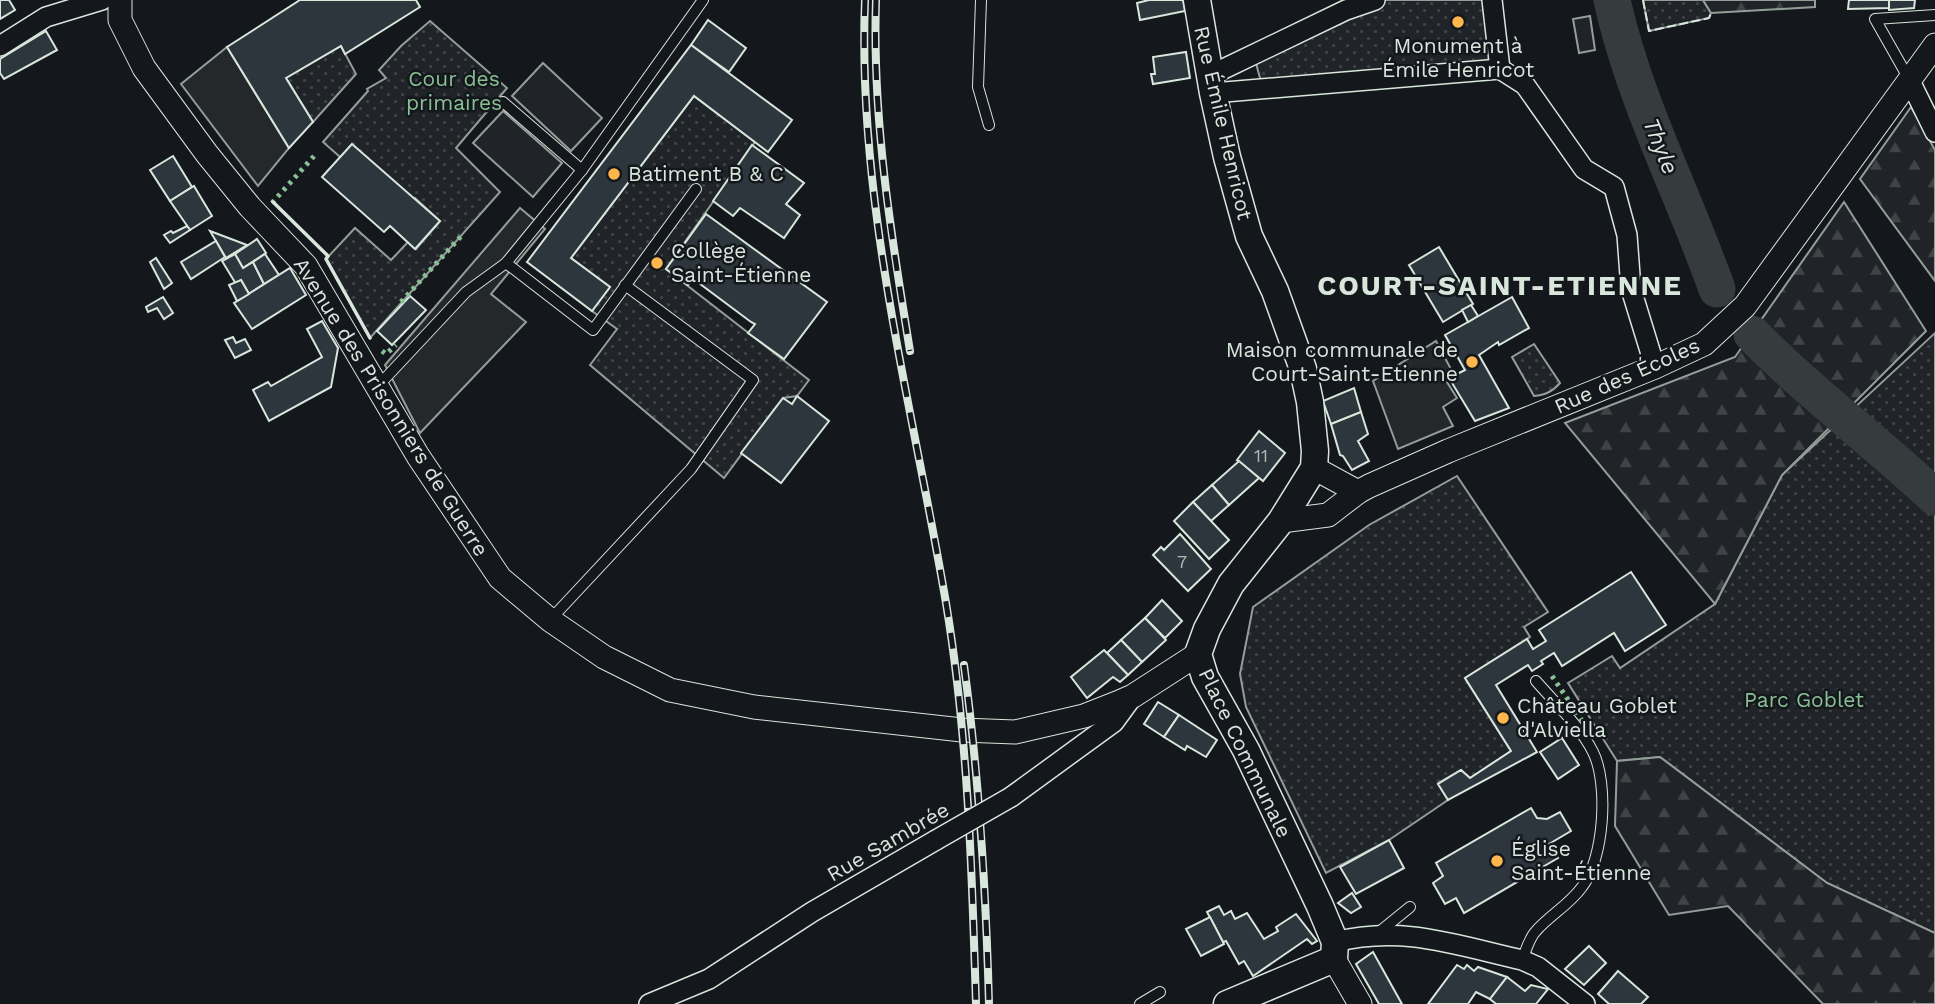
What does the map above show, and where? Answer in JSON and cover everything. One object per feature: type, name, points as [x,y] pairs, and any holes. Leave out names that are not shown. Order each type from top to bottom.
[{"type":"main road","name":"Rue Émile Henricot","points":[[1197,0],[1212,84],[1249,236],[1296,345],[1310,402],[1314,468]]},
{"type":"main road","name":"Place Communale","points":[[1314,468],[1281,521],[1231,584],[1207,629],[1198,654],[1205,677],[1246,750],[1335,951]]},
{"type":"main road","points":[[1227,1004],[1310,967],[1335,951]]},
{"type":"street","points":[[0,46],[46,18],[102,0]]},
{"type":"street","name":"Avenue des Prisonniers de Guerre","points":[[120,0],[120,20],[144,68],[233,186],[306,266],[418,456],[499,578],[550,620],[604,657],[670,690],[754,706],[962,730],[1015,732],[1084,716],[1133,696],[1198,654]]},
{"type":"street","points":[[1212,84],[1346,10],[1375,0]]},
{"type":"street","points":[[1492,0],[1500,69]]},
{"type":"street","name":"Rue des Écoles","points":[[1357,492],[1448,451],[1656,367],[1704,344],[1745,306],[1935,45]]},
{"type":"street","points":[[1212,84],[1500,69],[1525,85],[1584,169],[1614,187],[1627,235],[1631,289],[1656,367]]},
{"type":"street","points":[[1909,79],[1935,132]]},
{"type":"street","points":[[1281,521],[1328,515],[1357,492],[1314,468]]},
{"type":"street","name":"Rue Sambrée","points":[[649,1004],[709,978],[812,912],[1011,797],[1114,722],[1133,696]]},
{"type":"street","points":[[1360,1004],[1335,951],[1376,935],[1390,934],[1419,937],[1521,960],[1538,967],[1586,1004]]},
{"type":"lane","points":[[378,386],[466,292],[506,263],[582,170],[703,0]]},
{"type":"lane","points":[[981,0],[978,87],[989,125]]},
{"type":"lane","points":[[1909,79],[1875,19],[1935,15]]},
{"type":"lane","points":[[503,102],[582,170]]},
{"type":"lane","points":[[506,263],[593,330],[696,189]]},
{"type":"lane","points":[[550,620],[691,469],[753,380],[625,285]]},
{"type":"lane","points":[[1521,960],[1534,933],[1585,885],[1593,870],[1601,824],[1601,792],[1593,753],[1536,681]]},
{"type":"lane","points":[[1376,935],[1410,907]]},
{"type":"lane","points":[[1140,1004],[1160,992]]},
{"type":"green space","points":[[1375,0],[1492,0],[1500,69],[1263,89],[1254,56]]},
{"type":"green space","points":[[1643,0],[1703,0],[1711,13],[1709,18],[1649,31]]},
{"type":"green space","points":[[1703,0],[1815,0],[1815,7],[1711,13]]},
{"type":"green space","points":[[1590,16],[1595,50],[1579,53],[1573,19]]},
{"type":"green space","name":"Cour des primaires","points":[[430,21],[507,88],[456,148],[500,192],[370,338],[326,259],[355,228],[391,260],[408,242],[416,249],[440,221],[415,198],[340,157],[323,142],[367,89],[386,78],[379,70]]},
{"type":"green space","points":[[341,46],[356,74],[313,122],[286,78]]},
{"type":"green space","points":[[543,63],[602,118],[571,151],[512,96]]},
{"type":"green space","points":[[694,96],[755,142],[666,269],[809,380],[797,396],[783,398],[724,478],[590,365],[617,329],[592,311],[610,287],[571,258]]},
{"type":"green space","points":[[1911,107],[1935,150],[1935,281],[1860,179]]},
{"type":"green space","points":[[503,111],[562,163],[533,197],[473,143]]},
{"type":"green space","points":[[1844,202],[1926,331],[1782,475],[1715,604],[1565,423],[1735,357]]},
{"type":"green space","name":"Parc Goblet","points":[[1935,333],[1935,933],[1827,883],[1660,757],[1617,761],[1568,683],[1612,656],[1620,668],[1715,604],[1782,475]]},
{"type":"green space","points":[[1534,344],[1560,383],[1542,395],[1534,396],[1512,357]]},
{"type":"green space","points":[[1457,476],[1548,612],[1524,627],[1530,637],[1465,678],[1511,751],[1470,778],[1461,770],[1438,783],[1448,800],[1389,840],[1326,873],[1246,707],[1240,674],[1253,607],[1369,525]]},
{"type":"green space","points":[[1660,757],[1827,883],[1935,933],[1935,1004],[1823,1004],[1728,906],[1669,915],[1615,826],[1617,761]]},
{"type":"shaded area","points":[[227,47],[289,148],[258,186],[181,84]]},
{"type":"shaded area","points":[[520,208],[545,229],[491,294],[526,322],[420,433],[385,365]]},
{"type":"shaded area","points":[[1436,341],[1453,373],[1445,379],[1457,398],[1443,407],[1453,426],[1398,449],[1373,381]]},
{"type":"building","points":[[0,0],[9,0],[15,10],[0,19]]},
{"type":"building","points":[[300,0],[416,0],[420,7],[345,54],[341,46],[286,78],[313,122],[289,148],[227,47]]},
{"type":"building","points":[[1149,0],[1183,0],[1185,11],[1140,20],[1137,3]]},
{"type":"building","points":[[1849,0],[1889,0],[1889,8],[1848,9]]},
{"type":"building","points":[[1889,0],[1915,0],[1914,8],[1889,10]]},
{"type":"building","points":[[708,20],[746,48],[729,72],[691,45]]},
{"type":"building","points":[[46,31],[57,50],[4,79],[0,73],[0,59]]},
{"type":"building","name":"Batiment B & C","points":[[691,45],[792,120],[768,152],[694,96],[571,258],[610,287],[592,311],[527,262]]},
{"type":"building","points":[[1186,52],[1190,78],[1153,84],[1153,57]]},
{"type":"building","points":[[352,144],[440,221],[415,249],[390,226],[384,232],[322,177]]},
{"type":"building","points":[[752,145],[804,183],[786,204],[800,215],[784,238],[740,208],[733,216],[713,201]]},
{"type":"building","points":[[173,156],[192,187],[170,201],[150,170]]},
{"type":"building","points":[[194,186],[212,216],[190,230],[170,201]]},
{"type":"building","points":[[706,214],[827,302],[784,359],[748,333],[755,324],[692,278],[688,285],[666,269]]},
{"type":"building","points":[[187,226],[190,230],[170,243],[164,235],[171,231],[173,233]]},
{"type":"building","points":[[210,231],[247,245],[226,258]]},
{"type":"building","points":[[257,239],[266,253],[243,268],[235,254]]},
{"type":"building","points":[[216,241],[225,257],[191,279],[181,262]]},
{"type":"building","points":[[1439,247],[1473,304],[1443,322],[1409,265]]},
{"type":"building","points":[[235,254],[243,268],[253,262],[264,284],[249,294],[241,280],[236,284],[222,261]]},
{"type":"building","points":[[265,254],[279,275],[264,284],[253,262]]},
{"type":"building","points":[[156,258],[172,283],[164,289],[150,262]]},
{"type":"building","points":[[290,268],[306,295],[252,329],[234,303]]},
{"type":"building","points":[[241,280],[249,294],[237,301],[229,285]]},
{"type":"building","points":[[410,296],[426,310],[392,345],[377,331]]},
{"type":"building","points":[[163,297],[173,313],[164,319],[157,308],[148,312],[146,307]]},
{"type":"building","name":"Maison communale de Court-Saint-Etienne","points":[[1512,297],[1529,328],[1499,345],[1498,342],[1479,355],[1509,408],[1475,421],[1449,378],[1465,370],[1445,335]]},
{"type":"building","points":[[1471,305],[1478,316],[1468,322],[1462,310]]},
{"type":"building","points":[[322,321],[338,348],[331,387],[269,421],[253,390],[268,382],[271,386],[322,357],[307,329]]},
{"type":"building","points":[[233,337],[236,343],[245,339],[251,350],[235,358],[225,340]]},
{"type":"building","points":[[1354,388],[1361,412],[1331,424],[1323,401]]},
{"type":"building","points":[[797,396],[829,421],[781,483],[741,453],[783,398],[792,404]]},
{"type":"building","points":[[1361,412],[1368,434],[1358,441],[1369,461],[1352,470],[1340,455],[1331,424]]},
{"type":"building","points":[[1259,431],[1285,453],[1263,481],[1237,460]]},
{"type":"building","points":[[1239,461],[1259,478],[1229,505],[1212,485]]},
{"type":"building","points":[[1212,485],[1229,505],[1211,521],[1193,502]]},
{"type":"building","points":[[1193,502],[1229,540],[1209,559],[1174,521]]},
{"type":"building","points":[[1180,534],[1211,569],[1188,591],[1153,555],[1161,547],[1164,550]]},
{"type":"building","name":"Château Goblet d'Alviella","points":[[1631,572],[1666,625],[1625,651],[1614,633],[1562,666],[1554,653],[1532,671],[1528,665],[1496,685],[1537,752],[1448,800],[1438,784],[1461,770],[1470,778],[1511,751],[1465,678],[1527,639],[1533,649],[1546,641],[1539,630]]},
{"type":"building","points":[[1162,600],[1182,621],[1165,638],[1145,618]]},
{"type":"building","points":[[1145,618],[1166,640],[1142,662],[1121,640]]},
{"type":"building","points":[[1121,640],[1142,662],[1128,675],[1107,653]]},
{"type":"building","points":[[1104,650],[1128,675],[1120,682],[1113,677],[1087,698],[1071,677]]},
{"type":"building","points":[[1158,702],[1179,715],[1164,737],[1144,724]]},
{"type":"building","points":[[1179,715],[1217,740],[1206,757],[1187,746],[1185,750],[1164,737]]},
{"type":"building","points":[[1562,738],[1579,765],[1558,779],[1540,752]]},
{"type":"building","name":"Église Saint-Étienne","points":[[1531,808],[1537,818],[1547,819],[1560,812],[1571,831],[1549,844],[1558,858],[1464,913],[1456,898],[1445,904],[1433,883],[1443,876],[1436,863]]},
{"type":"building","points":[[1389,840],[1404,868],[1356,894],[1340,867]]},
{"type":"building","points":[[1352,893],[1361,907],[1351,913],[1338,903]]},
{"type":"building","points":[[1219,906],[1224,915],[1231,911],[1235,919],[1247,913],[1264,939],[1278,931],[1276,927],[1296,914],[1317,941],[1312,944],[1307,939],[1253,976],[1244,961],[1239,964],[1226,941],[1223,942],[1207,912]]},
{"type":"building","points":[[1210,917],[1224,944],[1201,956],[1186,929]]},
{"type":"building","points":[[1589,946],[1606,963],[1584,985],[1565,969]]},
{"type":"building","points":[[1373,952],[1402,1004],[1379,1004],[1356,964]]},
{"type":"building","points":[[1457,965],[1464,969],[1467,965],[1474,971],[1478,967],[1507,977],[1490,999],[1476,992],[1468,1004],[1428,1004]]},
{"type":"building","points":[[1618,971],[1648,997],[1641,1004],[1609,1004],[1598,994]]},
{"type":"building","points":[[1507,977],[1525,991],[1531,985],[1548,989],[1536,1004],[1496,1004],[1490,999]]},
{"type":"waterway","name":"Thyle","points":[[1612,0],[1621,37],[1646,110],[1717,289]]},
{"type":"waterway","name":"Thyle","points":[[1752,334],[1935,497]]},
{"type":"railway","points":[[865,0],[865,76],[878,228],[903,378],[946,603],[959,703],[971,853],[976,1004]]},
{"type":"railway","points":[[876,0],[877,88],[884,176],[910,351]]},
{"type":"railway","points":[[964,665],[981,834],[989,1004]]},
{"type":"hedge","points":[[272,203],[315,155]]},
{"type":"hedge","points":[[401,302],[464,233]]},
{"type":"hedge","points":[[382,351],[386,354],[396,345]]},
{"type":"hedge","points":[[1552,676],[1583,722]]},
{"type":"fence","points":[[1643,0],[1649,31],[1709,18],[1711,13]]},
{"type":"wall","points":[[273,202],[328,256],[326,259],[370,338]]},
{"type":"place","name":"Monument à Émile Henricot","points":[[1458,22]]},
{"type":"place","name":"Batiment B & C","points":[[614,174]]},
{"type":"place","name":"Collège Saint-Étienne","points":[[657,263]]},
{"type":"place","name":"Maison communale de Court-Saint-Etienne","points":[[1472,362]]},
{"type":"place","name":"Château Goblet d'Alviella","points":[[1503,718]]},
{"type":"place","name":"Église Saint-Étienne","points":[[1497,861]]},
{"type":"district","name":"COURT-SAINT-ETIENNE","points":[[1500,285]]}]
